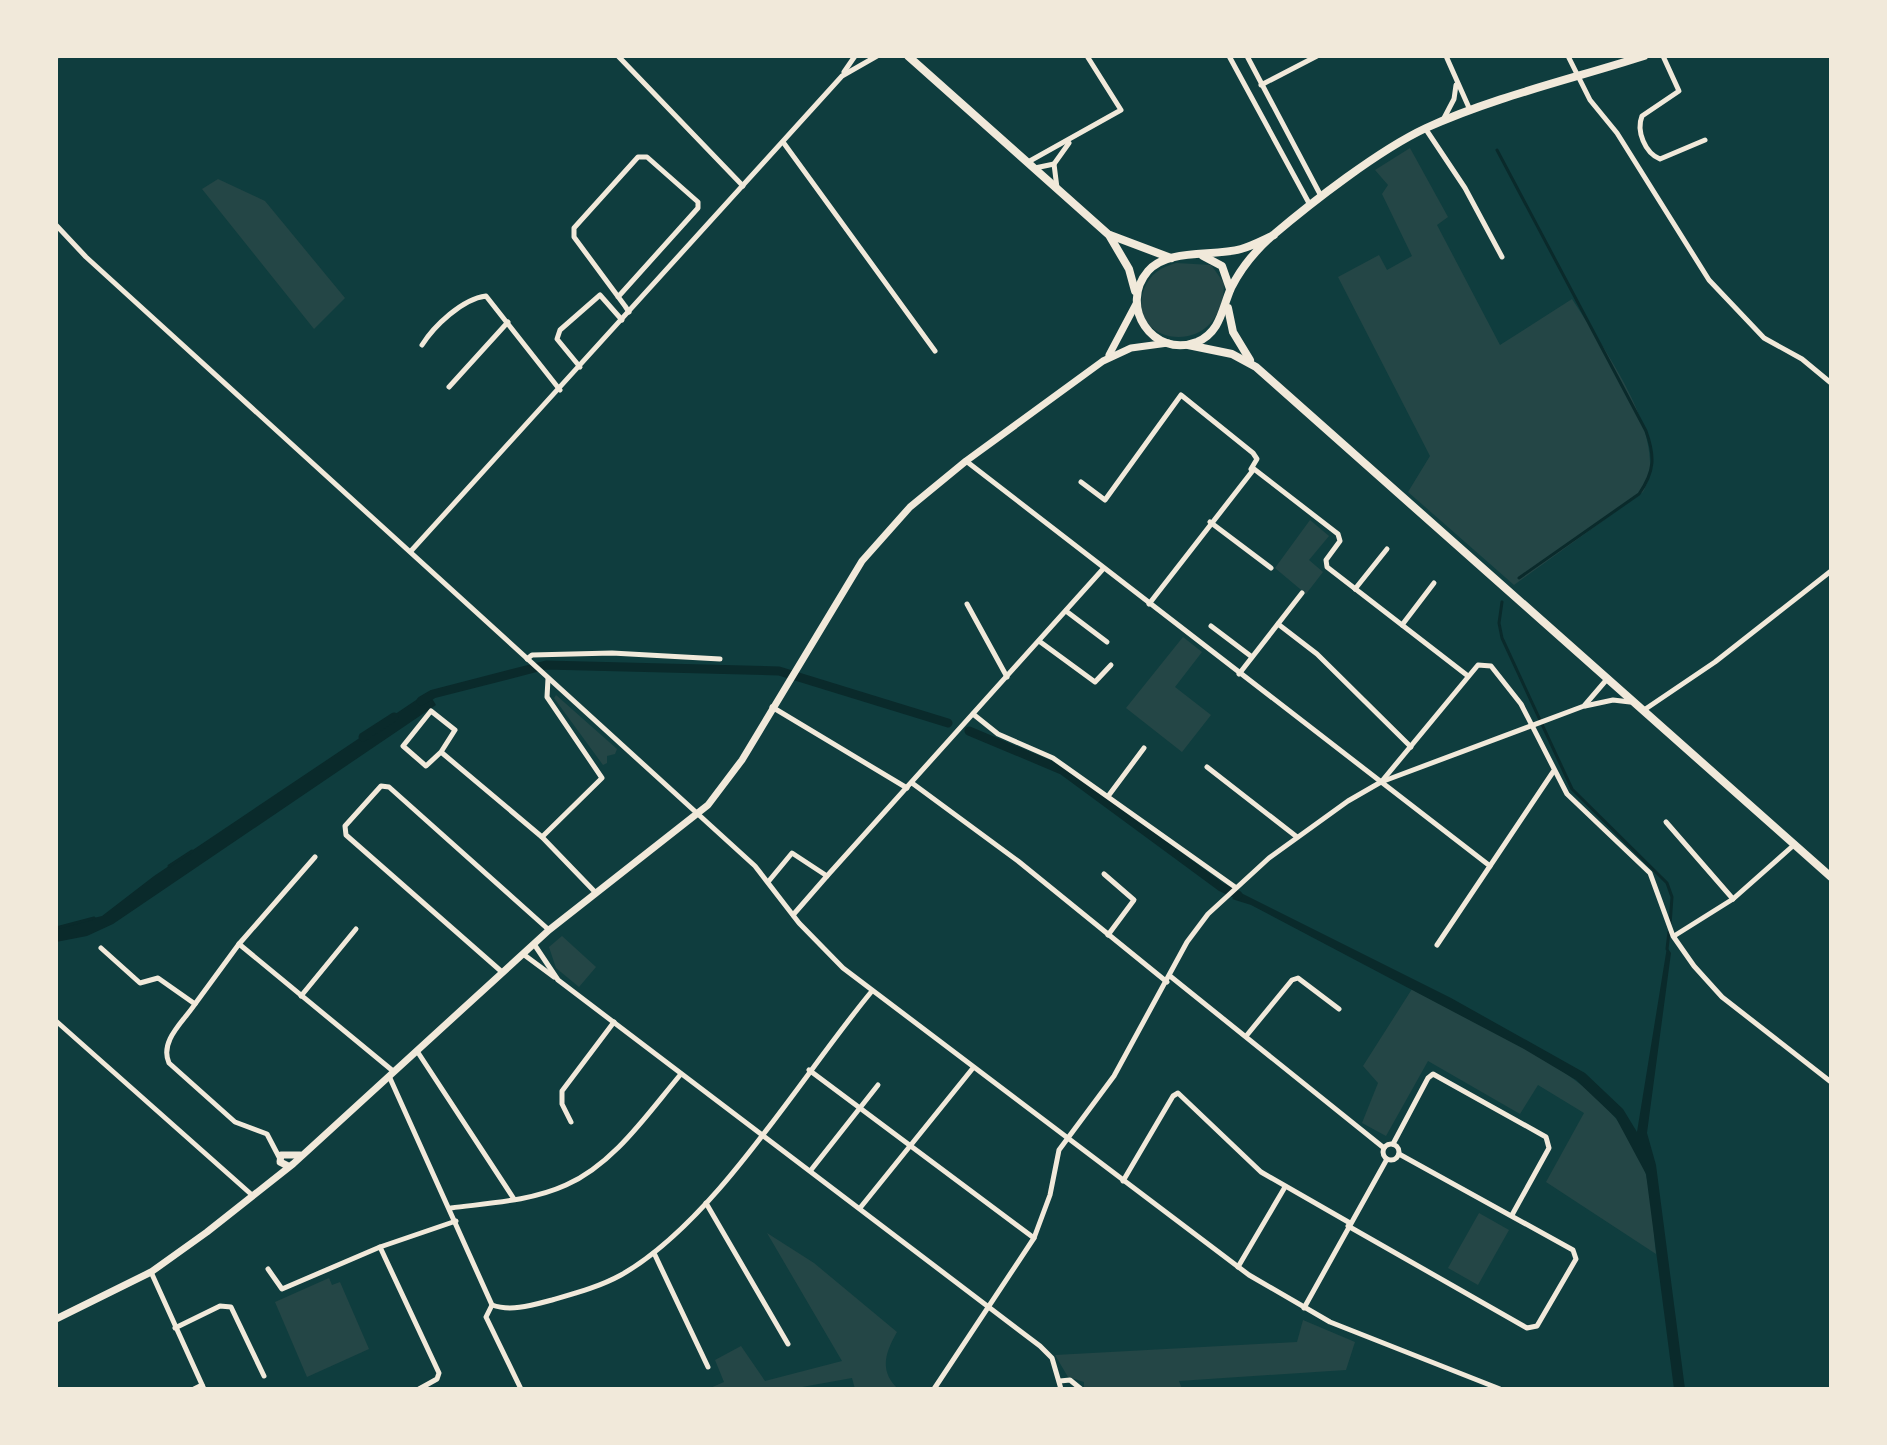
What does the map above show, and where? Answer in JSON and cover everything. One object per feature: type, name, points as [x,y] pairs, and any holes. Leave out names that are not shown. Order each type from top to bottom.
[{"type":"main road","points":[[907,56],[1109,235],[1129,269],[1146,330],[1168,343]]},
{"type":"main road","points":[[1230,290],[1250,259],[1274,235],[1322,197],[1425,128],[1644,56]]},
{"type":"main road","points":[[1109,235],[1171,258],[1239,250],[1274,235]]},
{"type":"main road","points":[[1188,345],[1213,331],[1230,290],[1230,279],[1222,266],[1199,256]]},
{"type":"main road","points":[[1103,361],[1121,338],[1148,271],[1171,258]]},
{"type":"main road","points":[[1228,301],[1233,332],[1256,367]]},
{"type":"main road","points":[[56,1319],[151,1272],[252,1195],[287,1160],[391,1073],[549,930],[696,816],[727,782],[872,548],[910,507],[966,461],[1103,361],[1131,348],[1168,343],[1188,345],[1232,354],[1256,367],[1831,877]]},
{"type":"street","points":[[618,56],[743,186]]},
{"type":"street","points":[[411,551],[783,142],[842,76],[855,56]]},
{"type":"street","points":[[864,62],[871,56]]},
{"type":"street","points":[[842,76],[877,56]]},
{"type":"street","points":[[1057,189],[1054,164],[1070,142],[1121,110],[1087,56]]},
{"type":"street","points":[[1229,56],[1310,206]]},
{"type":"street","points":[[1247,56],[1322,197]]},
{"type":"street","points":[[1261,85],[1317,56]]},
{"type":"street","points":[[1446,56],[1467,113]]},
{"type":"street","points":[[1568,56],[1590,100],[1617,133],[1709,280],[1764,338],[1802,359],[1831,383]]},
{"type":"street","points":[[1663,56],[1679,91],[1642,116],[1642,136],[1652,156],[1660,159],[1705,140]]},
{"type":"street","points":[[1442,122],[1454,99],[1456,80]]},
{"type":"street","points":[[1454,99],[1467,113]]},
{"type":"street","points":[[1425,128],[1465,188],[1502,257]]},
{"type":"street","points":[[783,142],[935,351]]},
{"type":"street","points":[[1031,165],[1058,144],[1070,142]]},
{"type":"street","points":[[618,297],[698,208],[698,202],[647,157],[638,157],[574,228],[574,237],[618,297],[629,312]]},
{"type":"street","points":[[1031,165],[1054,164]]},
{"type":"street","points":[[56,225],[86,257],[411,551],[768,882],[820,946],[872,991],[1238,1267],[1304,1308],[1500,1389]]},
{"type":"street","points":[[580,367],[557,339],[560,330],[600,295],[622,320]]},
{"type":"street","points":[[422,345],[430,333],[473,297],[486,296],[560,390]]},
{"type":"street","points":[[449,387],[508,322]]},
{"type":"street","points":[[1081,482],[1105,500],[1181,395],[1257,459],[1149,604]]},
{"type":"street","points":[[966,461],[1490,866]]},
{"type":"street","points":[[1250,470],[1258,470],[1336,531],[1340,541],[1326,563],[1468,676]]},
{"type":"street","points":[[1210,522],[1271,568]]},
{"type":"street","points":[[1355,589],[1387,549]]},
{"type":"street","points":[[793,915],[1103,569]]},
{"type":"street","points":[[1644,710],[1715,662],[1831,571]]},
{"type":"street","points":[[1402,625],[1434,583]]},
{"type":"street","points":[[1239,674],[1302,593]]},
{"type":"street","points":[[967,604],[1007,677]]},
{"type":"street","points":[[1066,611],[1107,642]]},
{"type":"street","points":[[1278,624],[1317,654],[1411,747]]},
{"type":"street","points":[[1211,626],[1252,657]]},
{"type":"street","points":[[1039,641],[1095,682],[1111,665]]},
{"type":"street","points":[[530,663],[532,655],[612,653],[720,659]]},
{"type":"street","points":[[1381,782],[1468,676],[1482,663],[1491,666],[1508,685],[1533,724],[1553,771],[1581,810],[1650,873],[1673,936],[1715,991],[1831,1082]]},
{"type":"street","points":[[542,837],[602,778],[547,697],[546,678]]},
{"type":"street","points":[[1607,701],[1613,694],[1611,681]]},
{"type":"street","points":[[1584,706],[1611,681]]},
{"type":"street","points":[[934,1389],[1034,1238],[1050,1195],[1059,1150],[1114,1076],[1187,942],[1221,901],[1297,837],[1381,782],[1584,706],[1607,701],[1635,702]]},
{"type":"street","points":[[772,707],[909,786],[1018,861],[1108,935],[1247,1035],[1384,1148],[1387,1159],[1304,1308]]},
{"type":"street","points":[[431,711],[455,730],[441,752],[426,766],[403,746],[404,740],[431,711]]},
{"type":"street","points":[[973,714],[998,734],[1053,758],[1109,795],[1235,888]]},
{"type":"street","points":[[1109,795],[1144,748]]},
{"type":"street","points":[[441,752],[542,837],[595,892]]},
{"type":"street","points":[[1207,767],[1297,837]]},
{"type":"street","points":[[1437,945],[1553,771]]},
{"type":"street","points":[[502,972],[346,835],[345,826],[381,786],[389,787],[549,930]]},
{"type":"street","points":[[1666,822],[1733,899]]},
{"type":"street","points":[[1673,936],[1733,899],[1795,844]]},
{"type":"street","points":[[768,882],[792,853],[827,876]]},
{"type":"street","points":[[287,1160],[267,1134],[235,1122],[169,1063],[165,1055],[168,1045],[195,1004],[239,944],[315,857]]},
{"type":"street","points":[[1104,874],[1134,900],[1108,935]]},
{"type":"street","points":[[301,996],[356,929]]},
{"type":"street","points":[[239,944],[391,1073],[492,1305],[502,1309],[530,1305],[604,1284],[654,1253],[706,1203],[872,991]]},
{"type":"street","points":[[534,944],[558,980]]},
{"type":"street","points":[[101,948],[143,985],[158,978],[195,1004]]},
{"type":"street","points":[[523,954],[988,1304],[1046,1351],[1061,1389]]},
{"type":"street","points":[[1247,1035],[1292,980],[1298,978],[1339,1009]]},
{"type":"street","points":[[56,1021],[252,1195]]},
{"type":"street","points":[[571,1122],[562,1104],[562,1091],[614,1022]]},
{"type":"street","points":[[417,1050],[514,1199]]},
{"type":"street","points":[[860,1208],[973,1068]]},
{"type":"street","points":[[809,1070],[1034,1238]]},
{"type":"street","points":[[451,1208],[514,1199],[563,1186],[596,1166],[681,1074]]},
{"type":"street","points":[[1384,1148],[1393,1144],[1433,1074],[1546,1137],[1549,1148],[1512,1215]]},
{"type":"street","points":[[811,1170],[878,1085]]},
{"type":"street","points":[[1123,1181],[1173,1096],[1180,1094],[1261,1172],[1527,1328],[1537,1326],[1576,1259],[1573,1250],[1399,1154],[1393,1144]]},
{"type":"street","points":[[1387,1159],[1399,1154]]},
{"type":"street","points":[[1238,1267],[1285,1187]]},
{"type":"street","points":[[706,1203],[788,1344]]},
{"type":"street","points":[[268,1269],[282,1289],[380,1247],[456,1221]]},
{"type":"street","points":[[380,1247],[439,1373],[437,1379],[419,1389]]},
{"type":"street","points":[[654,1253],[708,1367]]},
{"type":"street","points":[[151,1272],[203,1387],[194,1389]]},
{"type":"street","points":[[492,1305],[486,1317],[521,1389]]},
{"type":"street","points":[[175,1328],[220,1306],[231,1307],[264,1376]]},
{"type":"street","points":[[1060,1381],[1070,1380],[1081,1389]]},
{"type":"shaded area","points":[[1410,148],[1448,217],[1437,225],[1500,345],[1572,299],[1629,393],[1648,447],[1650,471],[1643,492],[1514,585],[1408,492],[1430,456],[1338,277],[1379,255],[1387,270],[1412,256],[1382,194],[1388,185],[1375,170]]},
{"type":"shaded area","points":[[218,179],[265,201],[345,298],[314,329],[202,189]]},
{"type":"shaded area","points":[[1176,263],[1211,265],[1224,283],[1220,308],[1209,325],[1193,334],[1176,337],[1161,333],[1148,324],[1142,309],[1144,289],[1149,279],[1161,269]]},
{"type":"shaded area","points":[[1310,520],[1329,536],[1309,560],[1323,572],[1306,594],[1275,568]]},
{"type":"shaded area","points":[[1183,637],[1202,652],[1175,687],[1211,715],[1182,752],[1126,708]]},
{"type":"shaded area","points":[[428,692],[436,705],[113,924],[87,936],[56,942],[56,927],[102,916],[154,876]]},
{"type":"shaded area","points":[[556,695],[617,749],[615,754],[607,756],[607,763],[603,765],[554,698]]},
{"type":"shaded area","points":[[1239,892],[1451,998],[1585,1073],[1623,1109],[1637,1132],[1667,947],[1671,953],[1647,1133],[1656,1165],[1685,1389],[1674,1389],[1646,1174],[1616,1118],[1576,1080],[1524,1049],[1251,905],[1232,899]]},
{"type":"shaded area","points":[[562,936],[596,967],[579,987],[556,968],[549,947]]},
{"type":"shaded area","points":[[1412,989],[1549,1062],[1582,1085],[1610,1112],[1632,1141],[1646,1175],[1656,1254],[1546,1182],[1584,1113],[1538,1085],[1520,1114],[1428,1061],[1386,1136],[1362,1123],[1378,1083],[1363,1066]]},
{"type":"shaded area","points":[[1479,1213],[1509,1230],[1478,1285],[1448,1268]]},
{"type":"shaded area","points":[[767,1233],[814,1263],[897,1332],[889,1347],[886,1369],[898,1389],[855,1389],[852,1378],[791,1389],[708,1389],[724,1382],[715,1360],[741,1346],[765,1381],[842,1361]]},
{"type":"shaded area","points":[[329,1278],[332,1285],[340,1282],[369,1349],[307,1377],[275,1302]]},
{"type":"shaded area","points":[[1303,1320],[1355,1342],[1346,1370],[1179,1381],[1182,1389],[1084,1389],[1084,1382],[1068,1377],[1055,1355],[1297,1342]]},
{"type":"waterway","points":[[1497,150],[1646,431],[1652,456],[1651,471],[1639,494],[1519,578]]},
{"type":"waterway","points":[[1502,602],[1499,623],[1502,638],[1572,789],[1667,883],[1672,897],[1670,925]]},
{"type":"waterway","points":[[421,701],[433,694],[546,665],[779,671],[948,723]]},
{"type":"waterway","points":[[363,737],[394,717]]},
{"type":"waterway","points":[[969,731],[1062,770],[1221,887],[1238,895]]},
{"type":"waterway","points":[[169,866],[192,851]]},
{"type":"waterway","points":[[56,928],[94,918]]},
{"type":"waterway","points":[[1667,949],[1669,932]]}]
